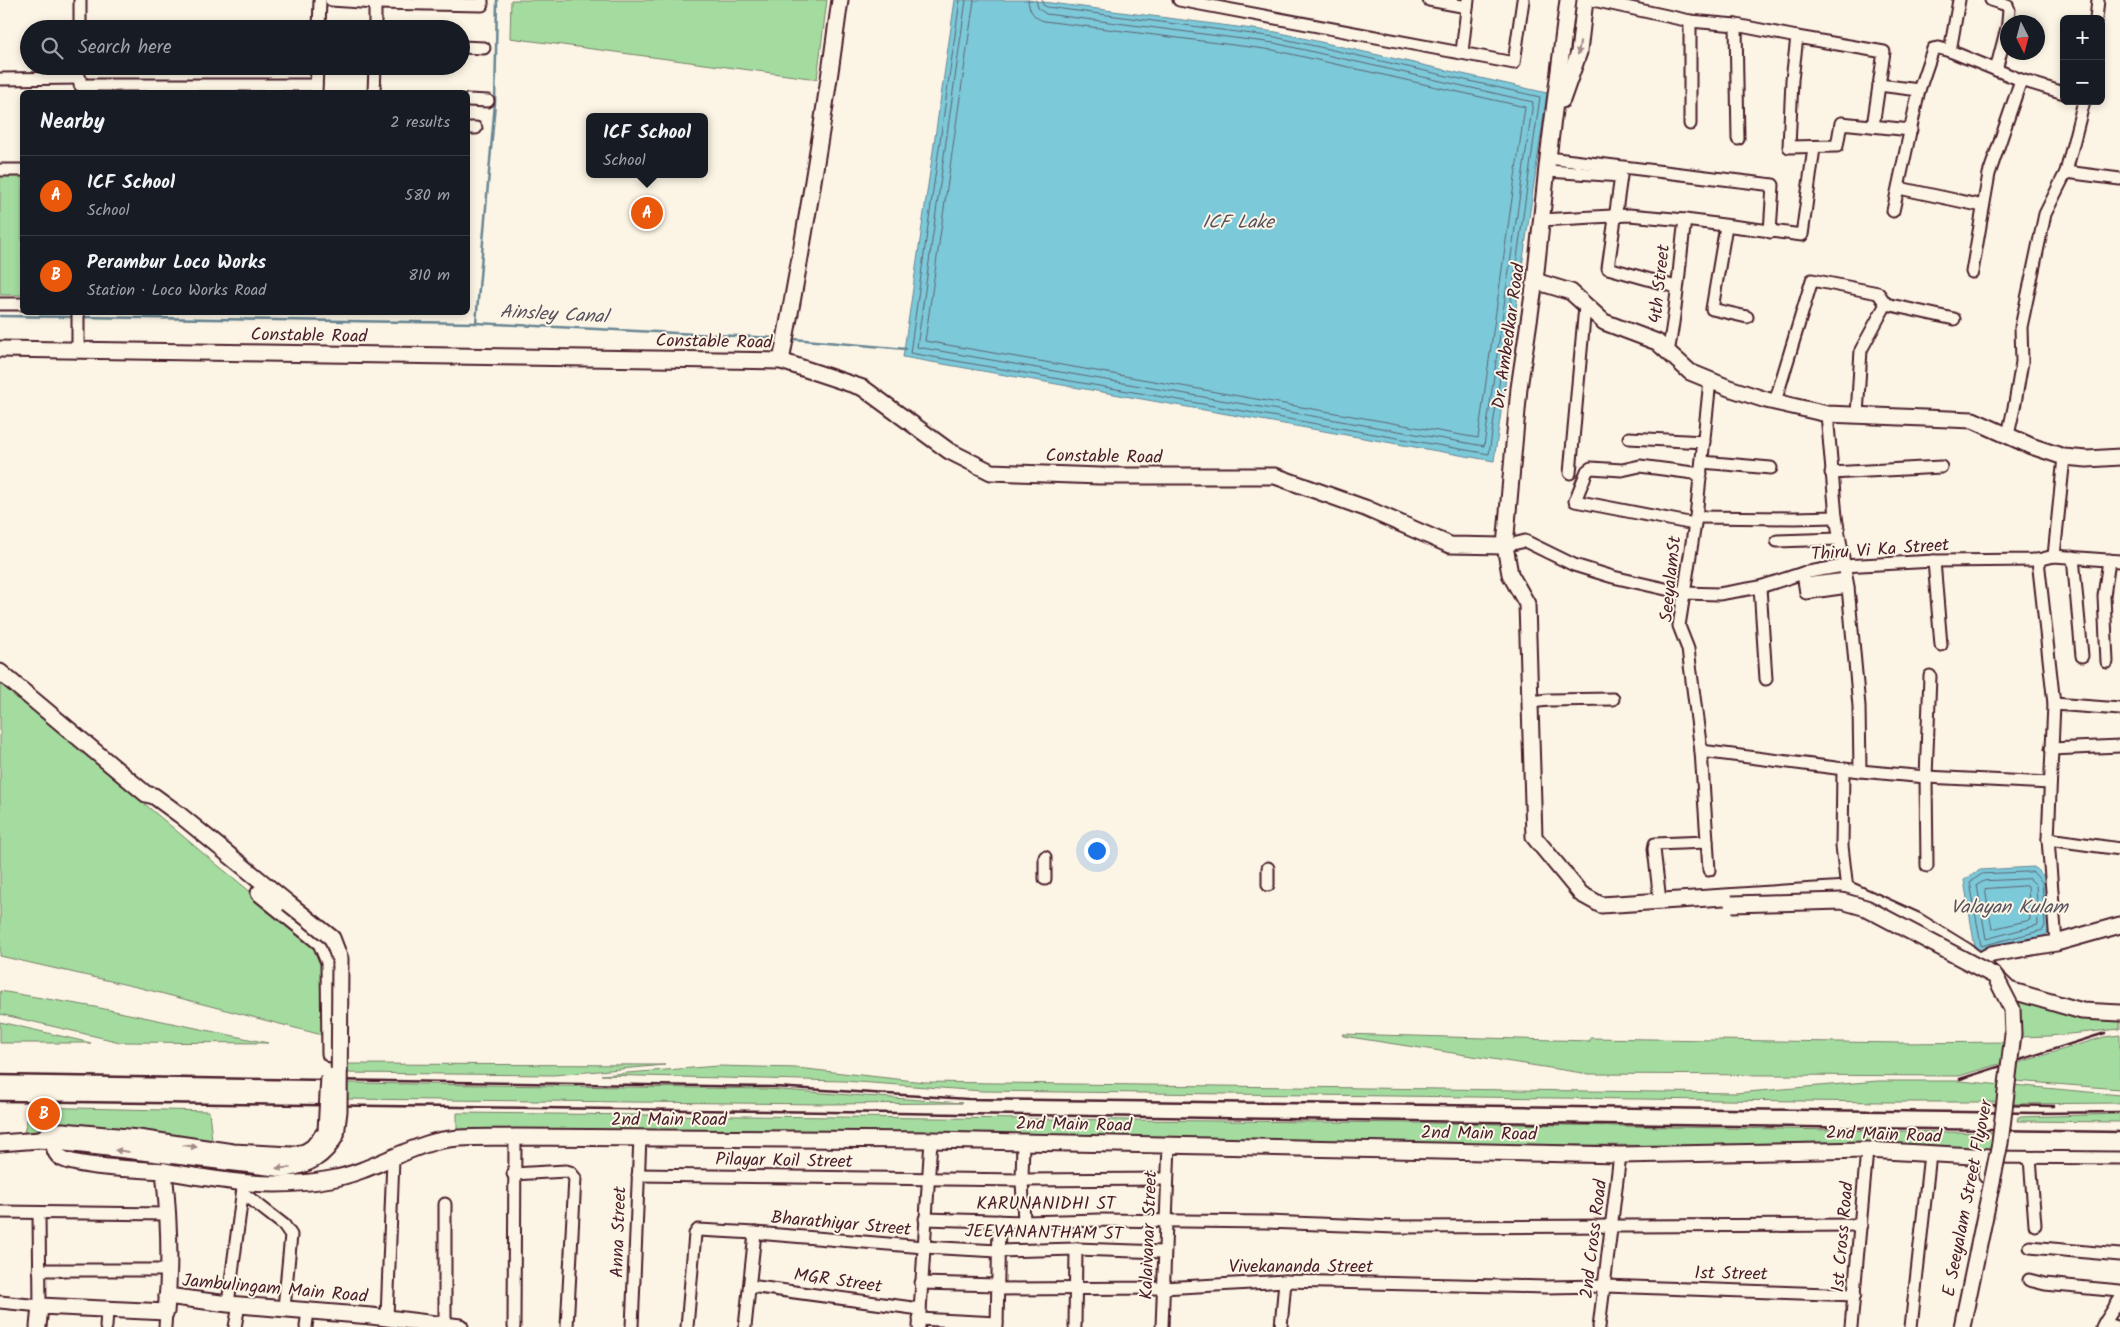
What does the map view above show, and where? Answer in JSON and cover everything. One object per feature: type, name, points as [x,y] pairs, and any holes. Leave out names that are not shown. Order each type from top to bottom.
[{"type":"street","points":[[80,0],[80,20]]},
{"type":"street","points":[[319,20],[320,0]]},
{"type":"street","points":[[332,0],[375,3],[482,5],[482,0]]},
{"type":"street","points":[[781,361],[808,220],[840,0]]},
{"type":"street","points":[[1179,0],[1514,63],[1523,0]]},
{"type":"street","points":[[1429,0],[1468,4],[1462,52]]},
{"type":"street","name":"Dr. Ambedkar Road","points":[[1568,0],[1535,281],[1519,388],[1505,546],[1510,574],[1527,604],[1534,837],[1581,894],[1601,904],[1698,899]]},
{"type":"street","name":"Dr. Ambedkar Road","points":[[1552,130],[1579,52],[1585,0]]},
{"type":"street","points":[[1593,0],[1690,21],[1736,25],[1884,52],[1873,126]]},
{"type":"street","points":[[1950,51],[1959,0]]},
{"type":"street","points":[[1991,0],[2007,5],[2009,15]]},
{"type":"street","points":[[2096,15],[2098,0]]},
{"type":"street","points":[[375,3],[375,20]]},
{"type":"street","points":[[1690,21],[1690,124]]},
{"type":"street","points":[[1736,25],[1738,139]]},
{"type":"street","points":[[1797,37],[1792,80],[1789,147],[1814,148],[1837,146],[1841,122],[1911,130]]},
{"type":"street","points":[[470,47],[484,48]]},
{"type":"street","points":[[1893,211],[1919,90],[1933,49],[1940,48],[1950,51],[2021,80],[2060,92]]},
{"type":"street","points":[[1996,70],[2000,54]]},
{"type":"street","points":[[0,79],[80,80],[316,89],[317,75]]},
{"type":"street","points":[[374,90],[375,75]]},
{"type":"street","points":[[1972,272],[1989,174],[2021,80]]},
{"type":"street","points":[[1879,84],[1919,90]]},
{"type":"street","points":[[470,100],[488,101]]},
{"type":"street","points":[[2008,435],[2022,362],[2021,327],[2045,214],[2066,172],[2083,105]]},
{"type":"street","points":[[1541,220],[1629,215],[1685,220],[1802,236],[1814,148]]},
{"type":"street","points":[[1548,164],[1773,185],[1770,232]]},
{"type":"street","points":[[1548,164],[1621,176],[1617,216],[1608,268],[1676,287]]},
{"type":"street","points":[[0,170],[20,170]]},
{"type":"street","points":[[2066,172],[2120,179]]},
{"type":"street","points":[[1898,188],[1983,206]]},
{"type":"street","name":"4th Street","points":[[1668,352],[1676,313],[1676,287],[1685,220]]},
{"type":"street","points":[[1726,226],[1712,309],[1747,317]]},
{"type":"street","points":[[1775,402],[1812,280],[1878,293],[1886,304],[1954,319]]},
{"type":"street","points":[[1535,281],[1571,292],[1604,322],[1657,342],[1690,372],[1775,402],[1827,414],[1973,420],[2031,446],[2064,457],[2087,459],[2120,457]]},
{"type":"street","points":[[0,304],[20,304]]},
{"type":"street","points":[[1857,415],[1861,350],[1886,304]]},
{"type":"street","points":[[1570,472],[1585,306]]},
{"type":"street","points":[[78,316],[78,350]]},
{"type":"street","name":"Constable Road","points":[[0,349],[781,361],[862,388],[948,451],[991,472],[1100,476],[1275,476],[1365,508],[1450,544],[1505,546]]},
{"type":"street","name":"SeeyalamSt","points":[[1709,870],[1701,751],[1688,650],[1679,626],[1695,520],[1710,380]]},
{"type":"street","points":[[1827,414],[1831,473],[1839,539],[1847,583],[1859,706],[1860,771]]},
{"type":"street","points":[[1629,438],[1704,442]]},
{"type":"street","points":[[2054,556],[2064,457]]},
{"type":"street","points":[[1771,468],[1640,466],[1622,470],[1591,468],[1587,471],[1575,501],[1695,520],[1836,517]]},
{"type":"street","points":[[1831,473],[1941,466]]},
{"type":"street","points":[[1777,541],[1839,539]]},
{"type":"street","name":"Thiru Vi Ka Street","points":[[1505,546],[1524,541],[1574,565],[1613,577],[1683,593],[1719,594],[1804,578],[1843,566],[1934,561],[2038,560],[2054,556],[2114,561]]},
{"type":"street","points":[[2073,557],[2082,656]]},
{"type":"street","points":[[2038,560],[2054,704],[2048,838],[2056,943]]},
{"type":"street","points":[[1934,561],[1941,644]]},
{"type":"street","points":[[2107,662],[2104,596],[2114,561]]},
{"type":"street","points":[[1804,578],[1806,592],[1847,583]]},
{"type":"street","points":[[1760,587],[1766,680]]},
{"type":"street","points":[[0,672],[146,794],[154,796],[180,814],[289,910],[321,943],[329,962],[331,1034],[330,1147],[316,1159],[302,1166],[285,1169],[49,1138],[2,1143]]},
{"type":"street","points":[[1928,866],[1926,777],[1930,676]]},
{"type":"street","points":[[1530,702],[1613,699]]},
{"type":"street","points":[[2054,704],[2120,709]]},
{"type":"street","points":[[2051,749],[2120,746]]},
{"type":"street","points":[[1701,751],[1860,771],[1926,777],[2050,783]]},
{"type":"street","points":[[1844,769],[1842,846],[1848,889]]},
{"type":"street","points":[[2048,838],[2120,849]]},
{"type":"street","points":[[1660,901],[1655,844],[1707,842]]},
{"type":"street","points":[[1045,857],[1045,879]]},
{"type":"street","points":[[1268,868],[1268,886]]},
{"type":"street","points":[[1698,899],[1848,889],[1917,921],[1983,964],[2009,990],[2082,1011],[2120,1013]]},
{"type":"street","name":"E Seeyalam Street Flyover","points":[[1698,899],[1732,904],[1842,901],[1866,908],[1995,976],[2012,1010],[2013,1034],[2000,1143],[1962,1327]]},
{"type":"street","points":[[289,910],[332,938],[340,959],[339,1111],[331,1133]]},
{"type":"street","points":[[1983,964],[1992,954],[2056,943],[2120,925]]},
{"type":"street","points":[[514,1327],[513,1174],[515,1137]]},
{"type":"street","name":"2nd Main Road","points":[[49,1138],[60,1157],[74,1163],[164,1171],[243,1189],[333,1179],[393,1159],[427,1144],[450,1139],[515,1137],[931,1140],[1620,1155],[1867,1150],[1990,1157]]},
{"type":"street","name":"Anna Street","points":[[632,1327],[640,1138]]},
{"type":"street","points":[[919,1318],[931,1140]]},
{"type":"street","points":[[1023,1142],[1024,1222]]},
{"type":"street","name":"Kalaivanar Street","points":[[1162,1327],[1169,1144]]},
{"type":"street","name":"1st Cross Road","points":[[1851,1327],[1867,1150]]},
{"type":"street","points":[[1910,1327],[1930,1154]]},
{"type":"street","name":"2nd Cross Road","points":[[1599,1327],[1606,1286],[1620,1155]]},
{"type":"street","points":[[1957,1327],[1990,1157],[2120,1158]]},
{"type":"street","points":[[2030,1158],[2035,1225]]},
{"type":"street","points":[[387,1318],[393,1159]]},
{"type":"street","points":[[164,1171],[167,1214],[168,1296]]},
{"type":"street","points":[[513,1174],[566,1171],[570,1172],[575,1178],[567,1327]]},
{"type":"street","name":"Pilayar Koil Street","points":[[638,1175],[1022,1180],[1168,1179]]},
{"type":"street","points":[[235,1327],[234,1304],[243,1189]]},
{"type":"street","points":[[243,1189],[284,1225],[291,1235],[284,1308]]},
{"type":"street","points":[[443,1326],[445,1204]]},
{"type":"street","points":[[0,1212],[39,1214],[167,1214]]},
{"type":"street","points":[[38,1327],[40,1306],[39,1214]]},
{"type":"street","name":"KARUNANIDHI ST","points":[[925,1219],[1024,1222],[1100,1220],[1267,1222],[1395,1227],[1861,1225]]},
{"type":"street","points":[[997,1325],[998,1221]]},
{"type":"street","name":"Bharathiyar Street","points":[[687,1327],[695,1232],[698,1230],[924,1247]]},
{"type":"street","points":[[745,1327],[755,1233]]},
{"type":"street","points":[[1967,1327],[1984,1244],[1982,1240],[1974,1235]]},
{"type":"street","name":"JEEVANANTHAM ST","points":[[924,1247],[998,1251],[1076,1249],[1164,1252]]},
{"type":"street","points":[[2030,1247],[2120,1255]]},
{"type":"street","points":[[1075,1327],[1076,1249]]},
{"type":"street","points":[[39,1270],[168,1270]]},
{"type":"street","points":[[2029,1280],[2120,1291]]},
{"type":"street","points":[[1281,1327],[1285,1281]]},
{"type":"street","name":"Vivekananda Street","points":[[921,1282],[997,1287],[1163,1288],[1285,1281],[1546,1287],[1606,1286]]},
{"type":"street","name":"MGR Street","points":[[750,1286],[919,1318],[997,1325]]},
{"type":"street","name":"1st Street","points":[[1606,1286],[1855,1295]]},
{"type":"street","name":"Jambulingam Main Road","points":[[40,1306],[107,1310],[165,1320],[168,1296],[308,1310],[371,1321],[387,1318],[443,1326]]},
{"type":"street","points":[[2117,1327],[2103,1325],[2120,1299]]},
{"type":"street","points":[[0,1302],[40,1306]]},
{"type":"street","points":[[106,1327],[107,1310]]},
{"type":"street","points":[[306,1327],[308,1310]]},
{"type":"green space","points":[[511,0],[827,0],[817,79],[510,38]]},
{"type":"green space","points":[[0,169],[20,170],[20,295],[0,295]]},
{"type":"green space","points":[[0,682],[204,854],[317,946],[323,960],[326,1036],[141,988],[0,956]]},
{"type":"green space","points":[[0,991],[95,1007],[268,1043],[120,1042],[0,1014]]},
{"type":"green space","points":[[2012,995],[2120,1015],[2120,1029],[2020,1037],[2020,1013]]},
{"type":"green space","points":[[0,1022],[91,1043],[0,1043]]},
{"type":"green space","points":[[1342,1034],[1590,1041],[1590,1038],[1901,1043],[2009,1042],[2006,1062],[1959,1076],[1589,1074],[1343,1036]]},
{"type":"green space","points":[[2120,1035],[2120,1089],[2015,1081],[2015,1064],[2104,1037]]},
{"type":"green space","points":[[343,1064],[665,1065],[554,1075],[343,1073]]},
{"type":"green space","points":[[718,1066],[797,1068],[924,1082],[1735,1093],[1878,1081],[1960,1081],[2002,1085],[2000,1102],[1883,1102],[982,1091],[844,1081],[601,1075]]},
{"type":"green space","points":[[346,1083],[767,1089],[962,1103],[825,1104],[346,1099]]},
{"type":"green space","points":[[2013,1085],[2120,1095],[2120,1103],[2012,1104]]},
{"type":"green space","points":[[30,1107],[209,1111],[212,1141],[54,1126],[38,1134],[24,1133]]},
{"type":"green space","points":[[457,1113],[1509,1124],[1996,1133],[1995,1154],[1866,1146],[457,1135]]},
{"type":"green space","points":[[2120,1114],[2120,1122],[2017,1121],[2018,1117]]},
{"type":"water","name":"ICF Lake","points":[[955,0],[1028,0],[1276,32],[1547,93],[1494,461],[903,357]]},
{"type":"water","name":"Valayan Kulam","points":[[2034,867],[2047,879],[2051,927],[2046,935],[1976,954],[1964,880],[1980,870]]},
{"type":"waterway","points":[[476,323],[495,103],[497,0]]},
{"type":"waterway","name":"Ainsley Canal","points":[[0,316],[73,317]]},
{"type":"waterway","name":"Ainsley Canal","points":[[81,317],[476,323],[777,338]]},
{"type":"waterway","name":"Ainsley Canal","points":[[793,339],[906,349]]},
{"type":"railway","points":[[1960,1079],[2105,1033]]},
{"type":"railway","points":[[0,1075],[775,1087],[968,1099],[2039,1113],[2120,1112]]},
{"type":"railway","points":[[0,1101],[2120,1132]]},
{"type":"railway","points":[[1989,1105],[2054,1106]]},
{"type":"place","name":"ICF School","points":[[647,213]]},
{"type":"place","name":"Perambur Loco Works","points":[[44,1114]]}]
